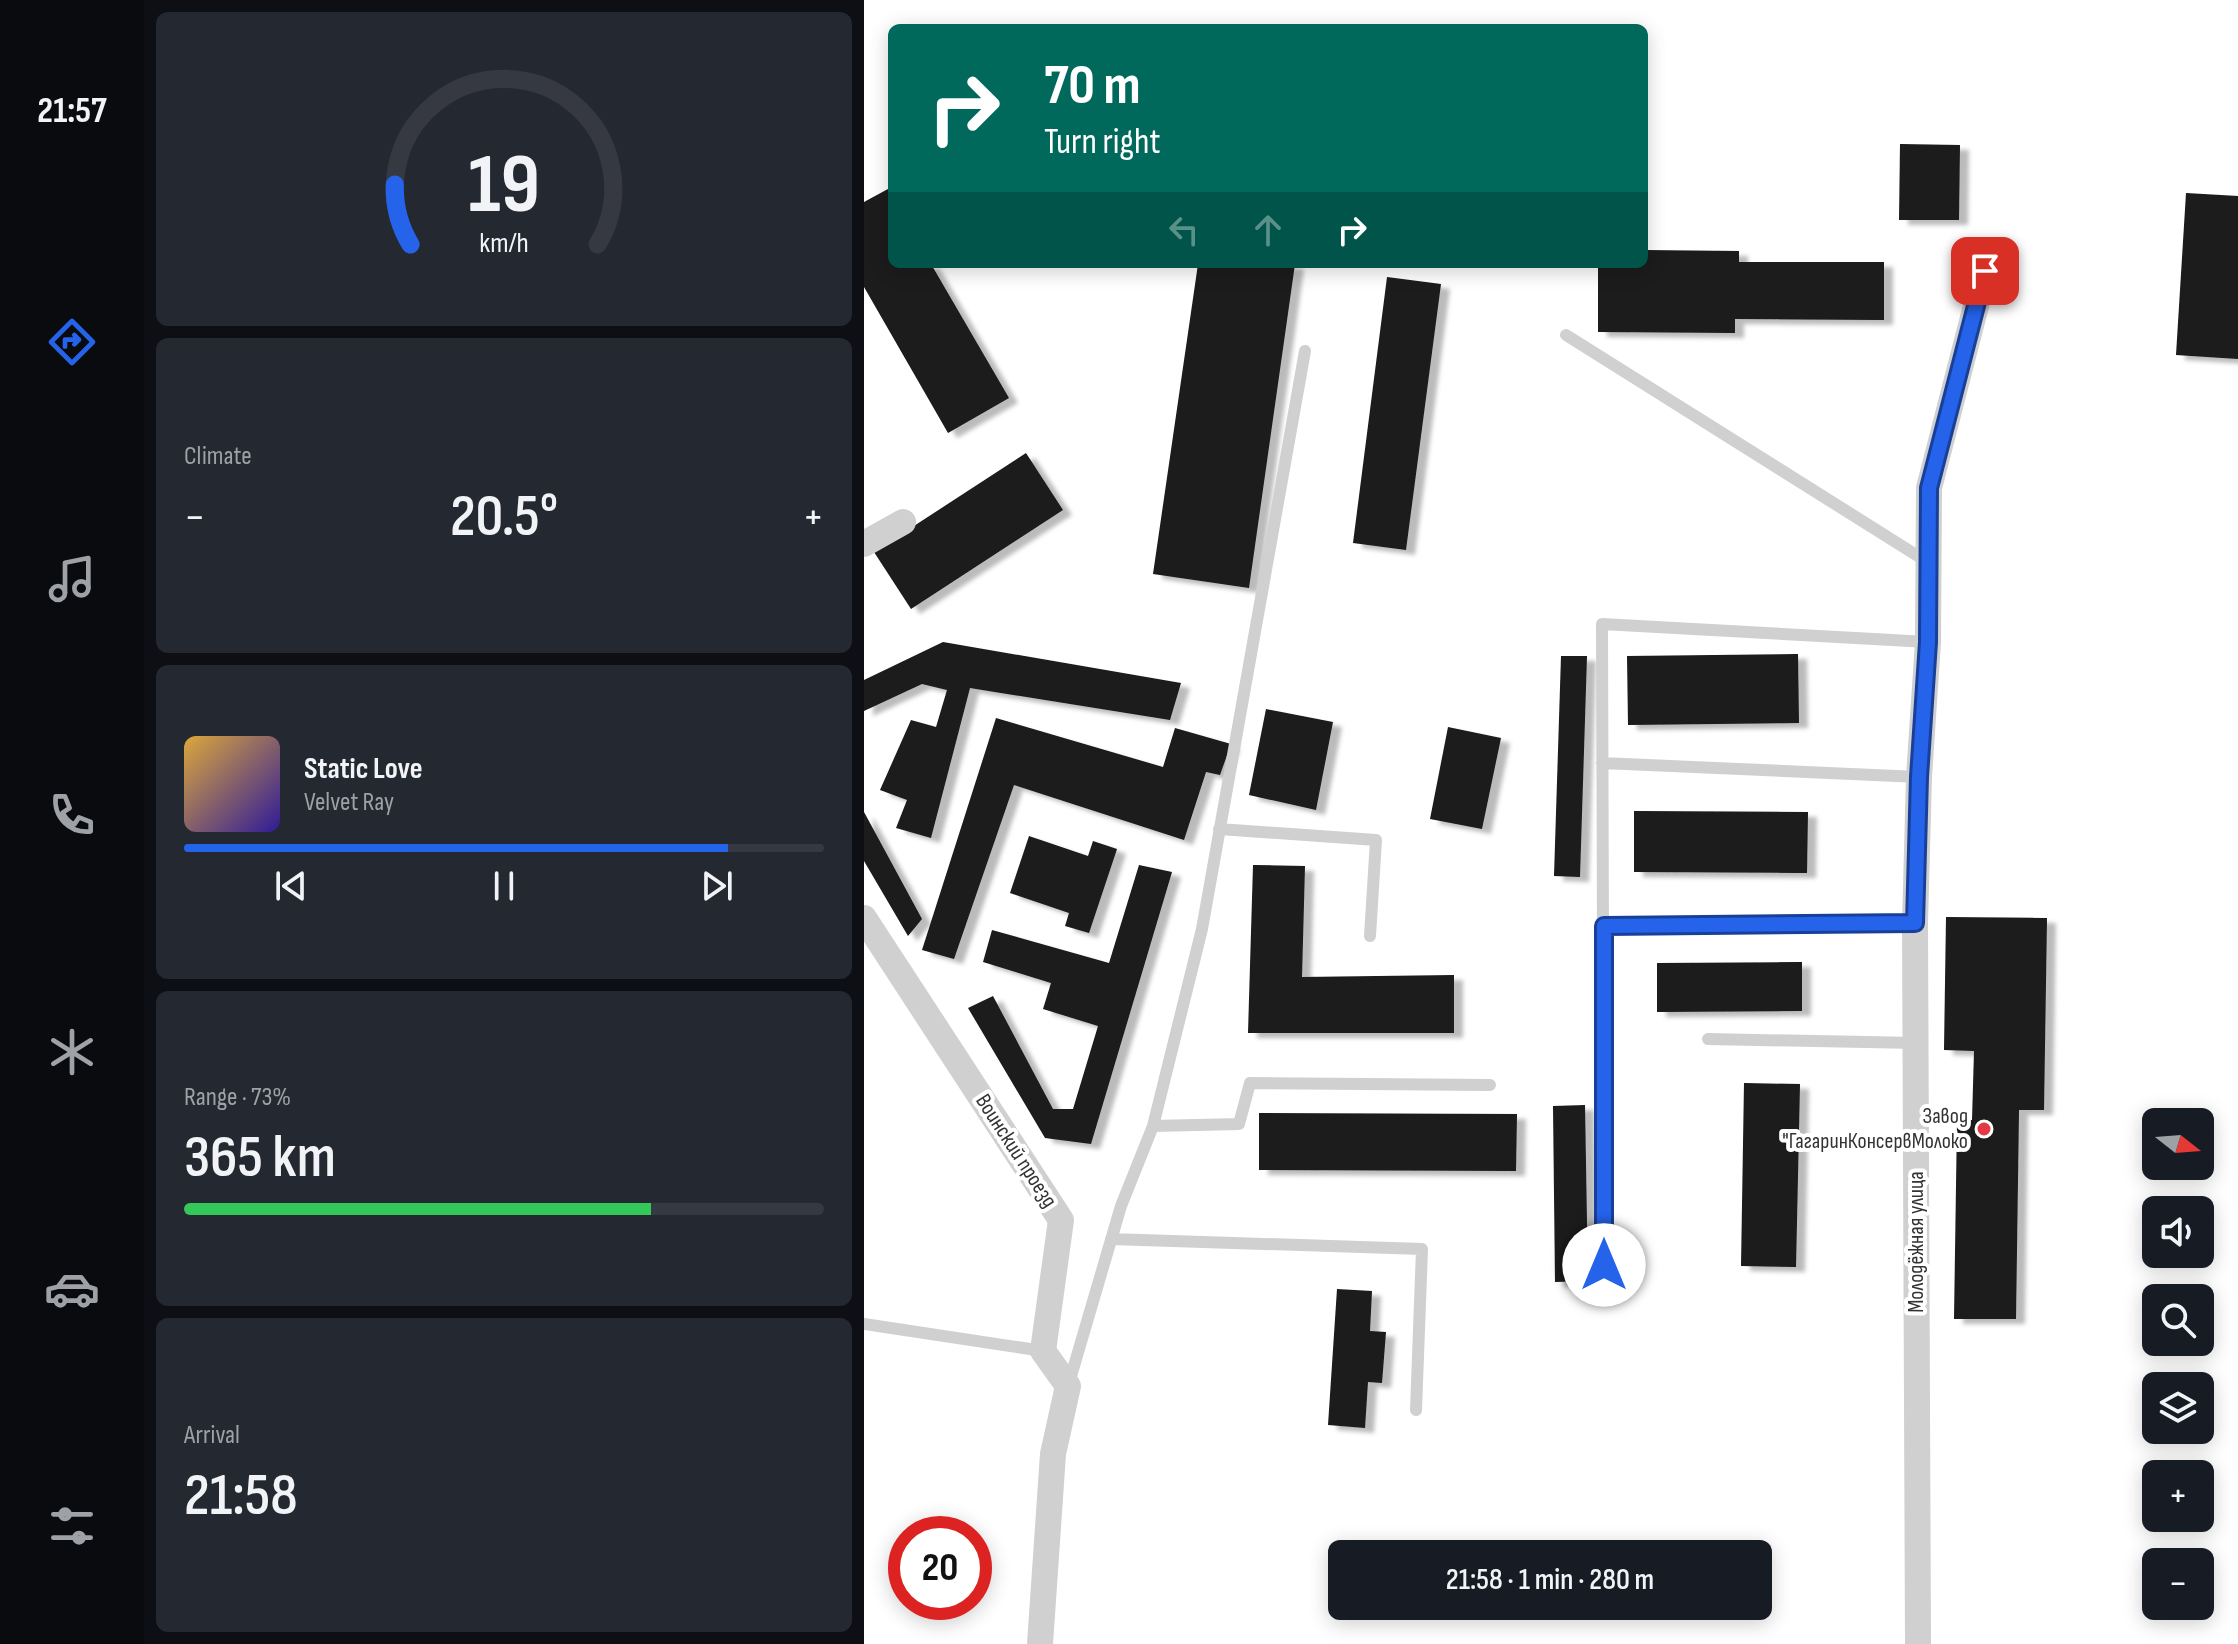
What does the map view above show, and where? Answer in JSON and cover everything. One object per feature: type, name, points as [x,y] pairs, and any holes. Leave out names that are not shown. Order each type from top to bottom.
[{"type":"street","name":"Молодёжная улица","points":[[1918,1644],[1915,923],[1919,777],[1928,642],[1929,488],[1985,271]]},
{"type":"street","points":[[864,544],[903,522]]},
{"type":"street","name":"Воинский проезд","points":[[864,918],[1061,1220],[1043,1351]]},
{"type":"street","points":[[1040,1644],[1042,1575],[1053,1454],[1068,1386],[1043,1351]]},
{"type":"lane","points":[[1566,335],[1929,563]]},
{"type":"lane","points":[[1068,1386],[1121,1206],[1153,1126],[1202,929],[1305,351]]},
{"type":"lane","points":[[1604,1265],[1602,624],[1928,642]]},
{"type":"lane","points":[[1602,763],[1919,777]]},
{"type":"lane","points":[[1219,829],[1376,840],[1370,936]]},
{"type":"lane","points":[[1604,926],[1915,923]]},
{"type":"lane","points":[[1708,1039],[1916,1043]]},
{"type":"lane","points":[[1153,1126],[1239,1124],[1250,1083],[1490,1085]]},
{"type":"lane","points":[[1111,1239],[1422,1249],[1416,1410]]},
{"type":"lane","points":[[864,1324],[1043,1351]]},
{"type":"building","points":[[1900,144],[1960,145],[1959,220],[1899,220]]},
{"type":"building","points":[[888,189],[888,268],[933,268],[1009,398],[948,433],[864,287],[864,202]]},
{"type":"building","points":[[2186,193],[2238,196],[2238,359],[2176,355]]},
{"type":"building","points":[[1648,250],[1739,251],[1739,262],[1884,262],[1884,320],[1735,319],[1735,333],[1598,332],[1598,268],[1648,268]]},
{"type":"building","points":[[1197,268],[1294,268],[1249,588],[1153,574]]},
{"type":"building","points":[[1387,277],[1441,284],[1406,550],[1353,543]]},
{"type":"building","points":[[1026,453],[1063,510],[911,609],[874,552]]},
{"type":"building","points":[[943,642],[1181,683],[1170,720],[970,688],[931,838],[896,828],[907,800],[880,790],[911,720],[936,727],[947,690],[922,684],[864,711],[864,680]]},
{"type":"building","points":[[1798,654],[1799,723],[1628,725],[1627,656]]},
{"type":"building","points":[[1561,656],[1587,656],[1580,877],[1554,876]]},
{"type":"building","points":[[1266,709],[1333,722],[1316,810],[1249,795]]},
{"type":"building","points":[[996,718],[1163,767],[1175,728],[1231,744],[1220,775],[1206,772],[1184,840],[1014,785],[954,959],[922,950]]},
{"type":"building","points":[[1448,727],[1501,738],[1482,829],[1430,819]]},
{"type":"building","points":[[1634,811],[1808,812],[1807,873],[1634,872]]},
{"type":"building","points":[[864,812],[922,919],[908,936],[864,861]]},
{"type":"building","points":[[1029,836],[1088,856],[1093,841],[1117,849],[1089,933],[1065,926],[1069,913],[1010,893]]},
{"type":"building","points":[[1139,865],[1172,872],[1091,1144],[1045,1138],[968,1008],[993,996],[1053,1109],[1073,1109],[1098,1026],[1043,1009],[1051,983],[983,962],[992,930],[1109,963]]},
{"type":"building","points":[[1253,865],[1305,866],[1302,977],[1454,975],[1454,1033],[1248,1033]]},
{"type":"building","points":[[1946,917],[2047,918],[2044,1110],[2019,1110],[2016,1319],[1954,1319],[1957,1120],[1972,1120],[1974,1051],[1944,1050]]},
{"type":"building","points":[[1802,962],[1802,1011],[1657,1012],[1657,963]]},
{"type":"building","points":[[1744,1083],[1800,1084],[1796,1267],[1741,1266]]},
{"type":"building","points":[[1585,1105],[1588,1281],[1555,1282],[1553,1106]]},
{"type":"building","points":[[1259,1113],[1517,1114],[1516,1171],[1259,1170]]},
{"type":"building","points":[[1337,1289],[1372,1291],[1370,1331],[1386,1332],[1382,1383],[1368,1382],[1365,1428],[1328,1425]]},
{"type":"place","name":"Завод \"ГагаринКонсервМолоко","points":[[1984,1129]]},
{"type":"route","points":[[1604,1265],[1604,926],[1915,923],[1919,777],[1928,642],[1929,488],[1985,271]]}]
